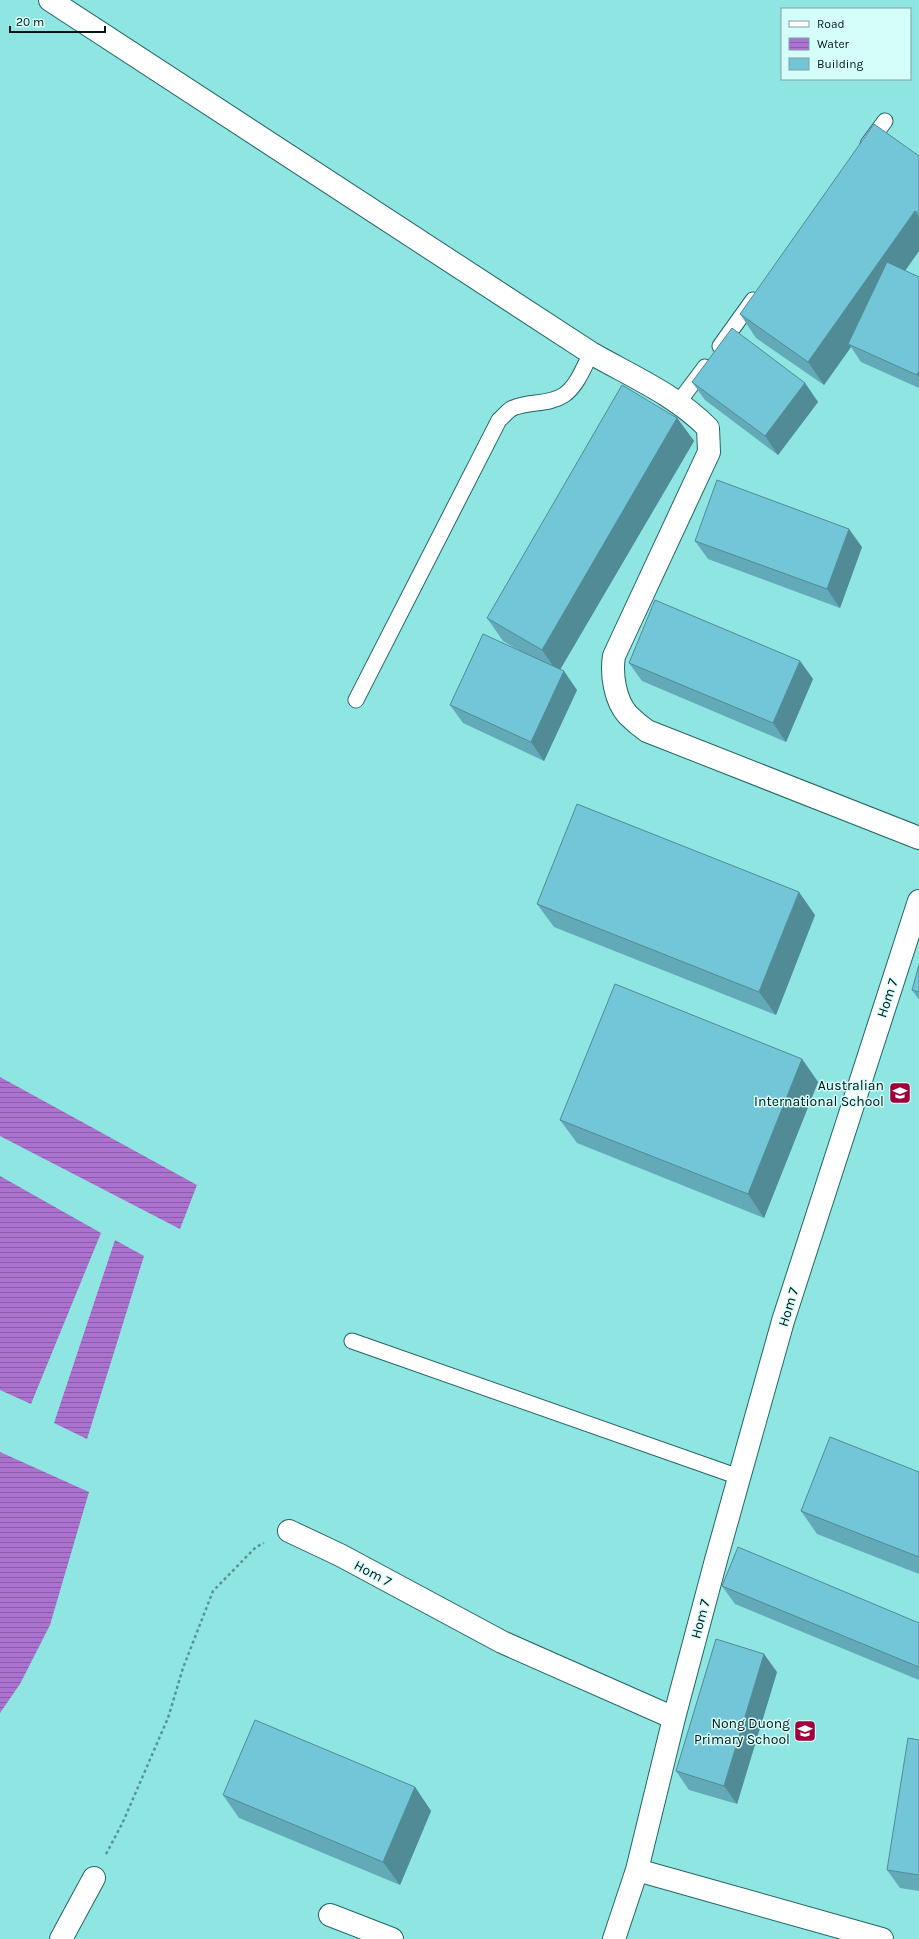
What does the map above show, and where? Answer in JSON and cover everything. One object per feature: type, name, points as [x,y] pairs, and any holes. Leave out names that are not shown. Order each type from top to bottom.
[{"type":"street","points":[[50,0],[591,353],[678,403],[694,414],[708,428],[709,452],[614,656],[612,670],[615,691],[626,714],[647,731],[919,838]]},
{"type":"street","name":"Hom 7","points":[[614,1939],[637,1870],[674,1718],[783,1321],[919,901]]},
{"type":"street","name":"Hom 7","points":[[290,1531],[340,1555],[502,1642],[674,1718]]},
{"type":"street","points":[[637,1870],[882,1939]]},
{"type":"street","points":[[61,1939],[94,1878]]},
{"type":"street","points":[[330,1915],[392,1939]]},
{"type":"lane","points":[[861,153],[885,121]]},
{"type":"lane","points":[[678,403],[763,288]]},
{"type":"lane","points":[[356,700],[500,420],[512,408],[528,403],[548,401],[564,395],[576,382],[591,353]]},
{"type":"lane","points":[[352,1341],[739,1477]]},
{"type":"path","points":[[94,1878],[122,1824],[168,1718],[183,1668],[213,1591],[256,1547],[290,1531]]},
{"type":"water","points":[[0,1077],[197,1185],[180,1229],[0,1136]]},
{"type":"water","points":[[0,1176],[101,1233],[31,1404],[0,1390]]},
{"type":"water","points":[[115,1240],[144,1256],[87,1439],[54,1423]]},
{"type":"water","points":[[0,1452],[89,1492],[50,1625],[20,1684],[0,1713]]},
{"type":"building","points":[[874,124],[919,156],[919,214],[915,211],[808,362],[740,314]]},
{"type":"building","points":[[887,262],[919,277],[919,370],[917,375],[848,344]]},
{"type":"building","points":[[732,328],[805,383],[765,436],[692,382]]},
{"type":"building","points":[[622,385],[677,418],[542,650],[487,618]]},
{"type":"building","points":[[717,480],[849,529],[827,589],[695,541]]},
{"type":"building","points":[[655,600],[800,661],[773,723],[629,663]]},
{"type":"building","points":[[483,634],[564,671],[531,742],[450,705]]},
{"type":"building","points":[[577,804],[799,892],[759,992],[537,904]]},
{"type":"building","points":[[919,965],[919,992],[912,990]]},
{"type":"building","points":[[615,984],[802,1059],[748,1194],[560,1120]]},
{"type":"building","points":[[830,1437],[919,1472],[919,1557],[801,1511]]},
{"type":"building","points":[[738,1547],[919,1623],[919,1667],[722,1586]]},
{"type":"building","points":[[716,1639],[764,1654],[724,1786],[676,1771]]},
{"type":"building","points":[[255,1720],[415,1787],[383,1862],[223,1795]]},
{"type":"building","points":[[908,1738],[919,1740],[919,1875],[887,1870]]},
{"type":"place","name":"Australian International School","points":[[900,1093]]},
{"type":"place","name":"Nong Duong Primary School","points":[[805,1731]]}]
